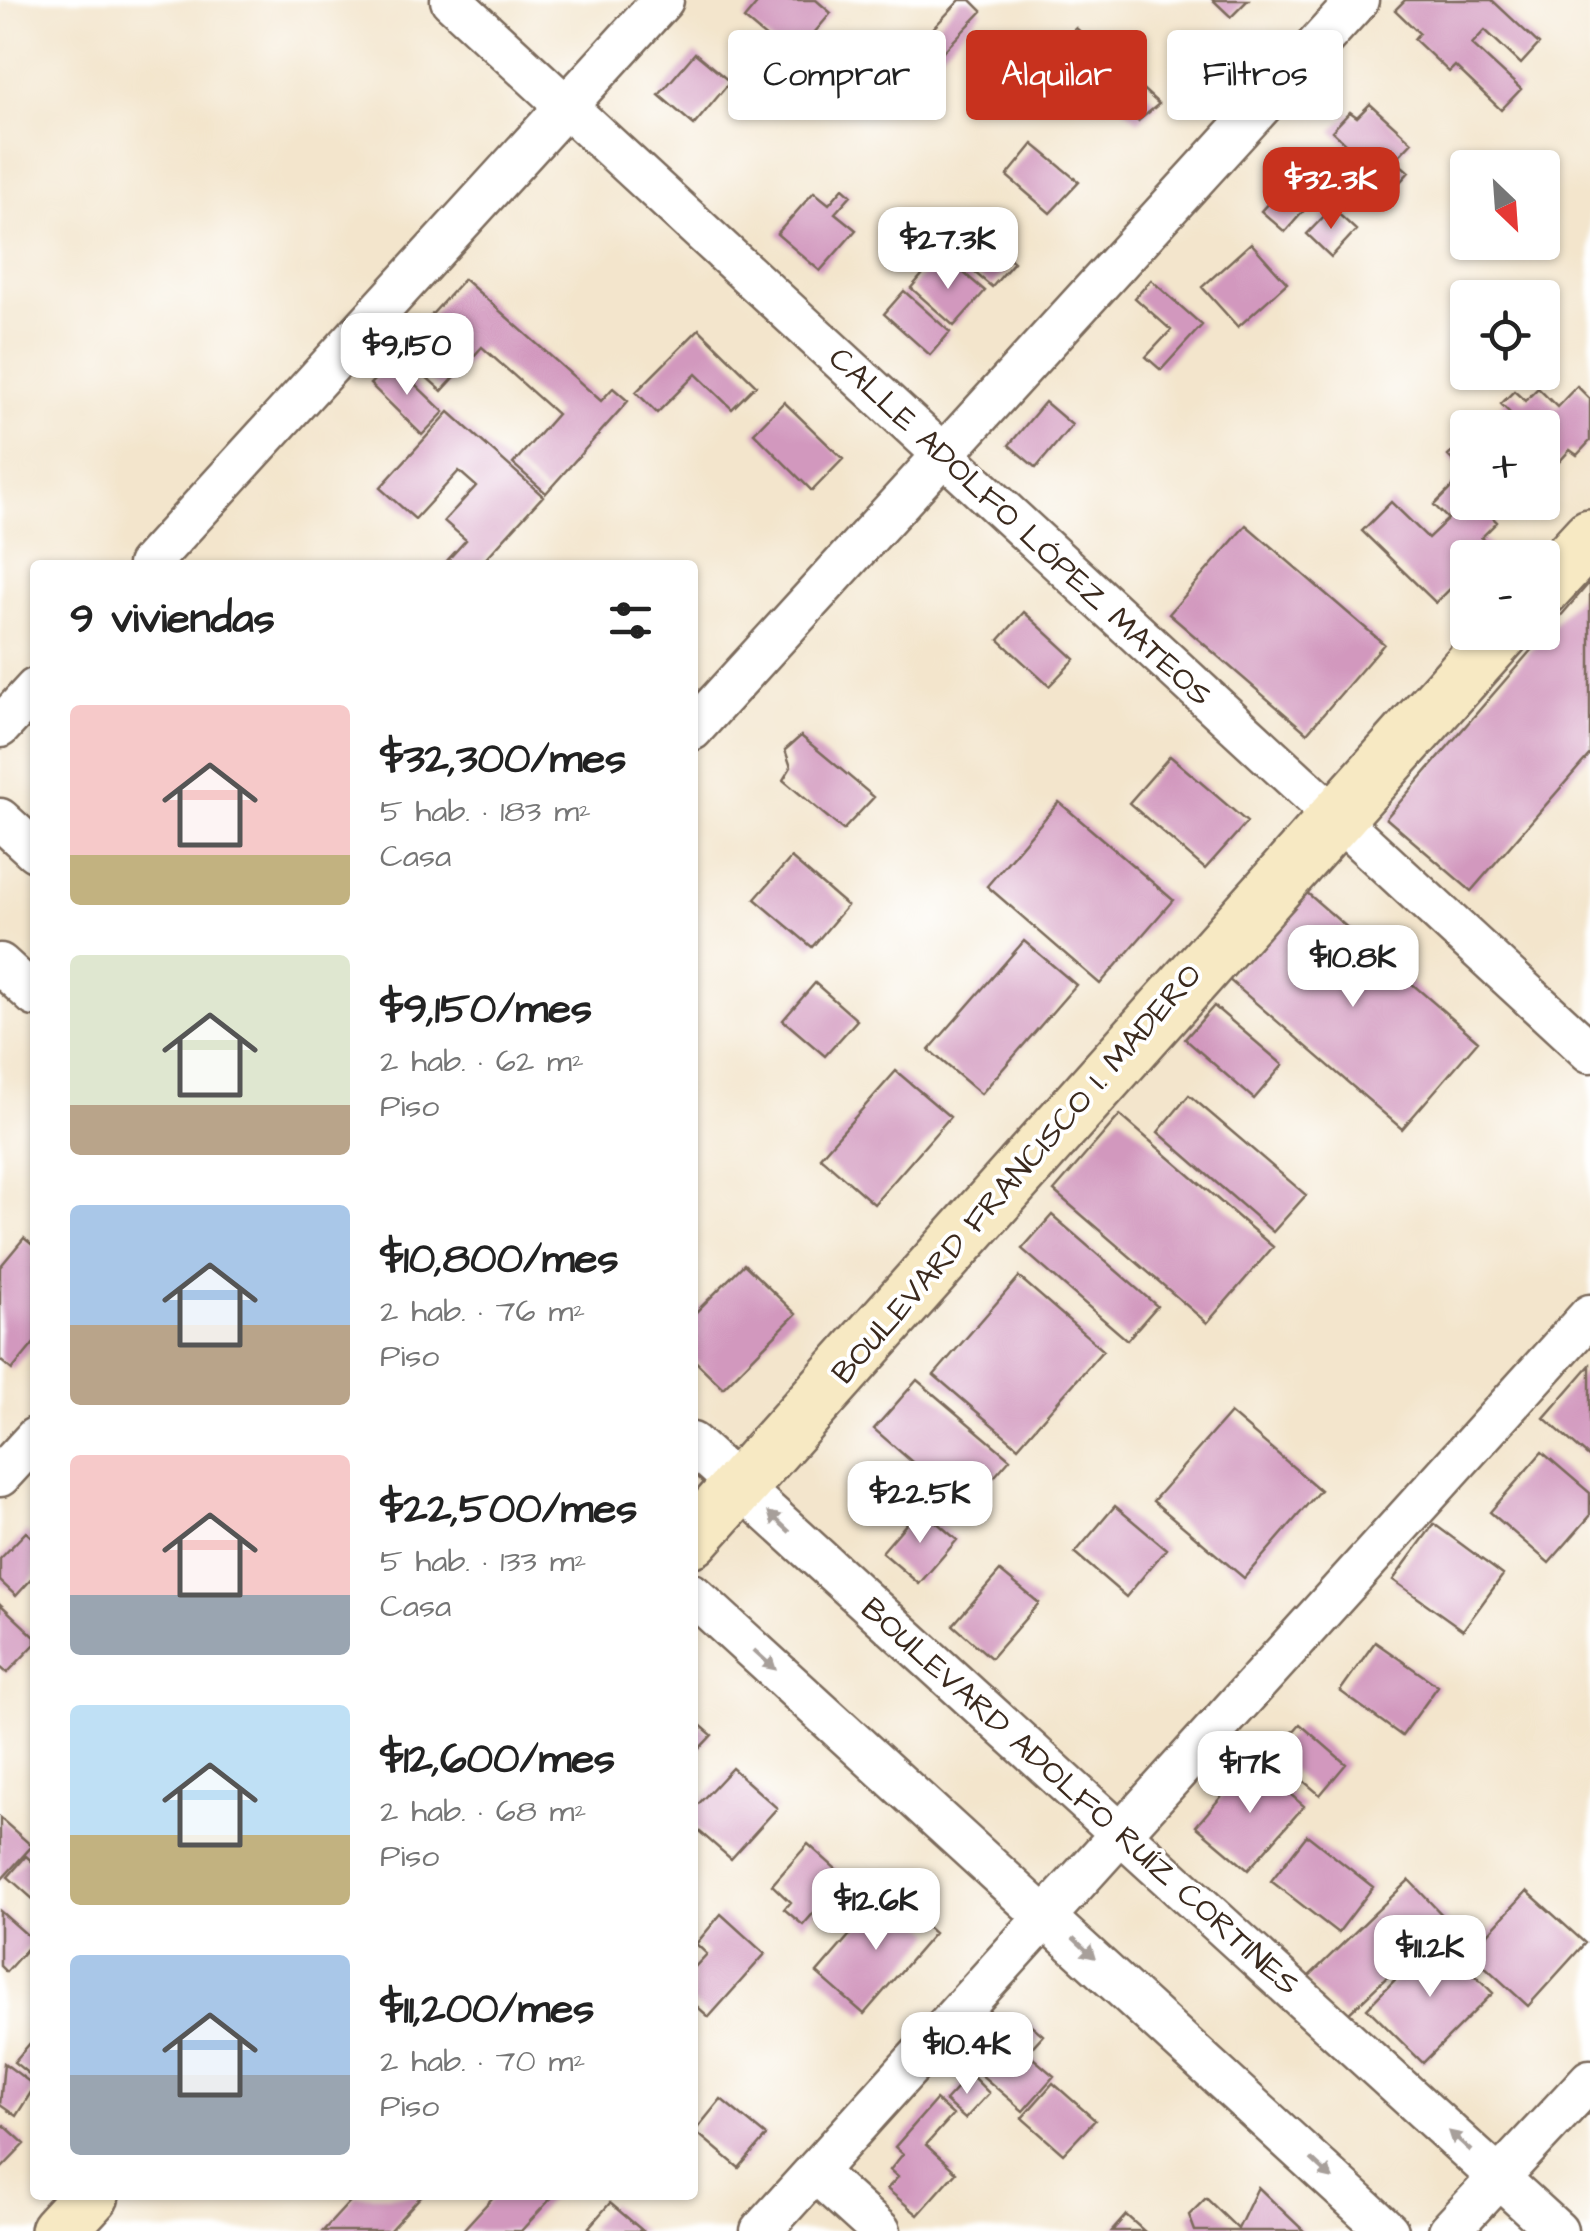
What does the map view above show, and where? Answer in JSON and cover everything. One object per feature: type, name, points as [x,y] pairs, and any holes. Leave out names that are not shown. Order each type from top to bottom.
[{"type":"street","name":"CALLE ADOLFO LÓPEZ MATEOS","points":[[452,0],[1590,1052]]},
{"type":"street","points":[[153,560],[663,0]]},
{"type":"street","points":[[698,723],[940,454],[1222,154],[1358,0]]},
{"type":"street","points":[[1560,568],[1590,536]]},
{"type":"street","name":"BOULEVARD FRANCISCO I. MADERO","points":[[698,1533],[1486,650]]},
{"type":"street","points":[[0,728],[30,695]]},
{"type":"street","points":[[0,820],[30,847]]},
{"type":"street","points":[[0,964],[30,991]]},
{"type":"street","points":[[761,2231],[1590,1315]]},
{"type":"street","points":[[0,1476],[30,1443]]},
{"type":"street","name":"BOULEVARD ADOLFO RUÍZ CORTINES","points":[[698,1448],[1119,1836],[1557,2231]]},
{"type":"street","points":[[698,1599],[1048,1915],[1388,2231]]},
{"type":"street","points":[[1449,2231],[1590,2080]]},
{"type":"street","points":[[815,2172],[880,2231]]},
{"type":"street","points":[[58,2231],[86,2200]]},
{"type":"building","points":[[760,0],[816,0],[831,13],[817,30],[757,30],[744,19]]},
{"type":"building","points":[[960,0],[971,0],[982,11],[946,49],[946,30],[932,30]]},
{"type":"building","points":[[1213,0],[1248,0],[1231,17]]},
{"type":"building","points":[[1405,0],[1492,0],[1539,44],[1521,64],[1485,30],[1472,44],[1521,89],[1501,110],[1455,66],[1449,72],[1414,39],[1419,33],[1395,10]]},
{"type":"building","points":[[695,53],[728,80],[694,125],[659,95]]},
{"type":"building","points":[[1147,93],[1159,104],[1147,114]]},
{"type":"building","points":[[1370,104],[1412,142],[1395,160],[1409,172],[1389,194],[1344,152],[1349,147],[1332,131],[1350,112],[1357,117]]},
{"type":"building","points":[[1033,144],[1079,182],[1050,213],[1007,176]]},
{"type":"building","points":[[1305,146],[1336,174],[1285,232],[1261,211],[1281,189],[1272,182]]},
{"type":"building","points":[[843,188],[851,195],[835,213],[856,230],[820,271],[777,234],[814,192],[829,204]]},
{"type":"building","points":[[1332,208],[1356,230],[1331,257],[1307,234]]},
{"type":"building","points":[[977,230],[1014,262],[992,287],[955,256]]},
{"type":"building","points":[[1251,243],[1287,283],[1238,327],[1202,287]]},
{"type":"building","points":[[934,261],[948,273],[958,268],[985,291],[954,326],[911,288]]},
{"type":"building","points":[[464,279],[601,401],[613,388],[628,401],[546,493],[513,464],[557,414],[482,347],[442,391],[398,352]]},
{"type":"building","points":[[1151,280],[1202,325],[1161,370],[1146,357],[1171,330],[1135,298]]},
{"type":"building","points":[[904,291],[950,332],[930,355],[884,314]]},
{"type":"building","points":[[699,329],[756,385],[732,409],[696,374],[657,413],[636,392]]},
{"type":"building","points":[[392,362],[444,412],[422,435],[370,384]]},
{"type":"building","points":[[1577,386],[1590,399],[1590,441],[1577,455],[1570,450],[1560,461],[1560,410],[1507,410],[1501,404],[1514,391],[1525,401],[1540,390],[1557,407]]},
{"type":"building","points":[[784,402],[843,459],[812,491],[754,433]]},
{"type":"building","points":[[1045,402],[1072,425],[1036,468],[1009,445]]},
{"type":"building","points":[[449,412],[543,496],[485,560],[448,560],[466,540],[444,521],[476,486],[459,471],[415,519],[380,488]]},
{"type":"building","points":[[1450,489],[1450,520],[1497,522],[1483,540],[1450,540],[1450,589],[1436,603],[1362,531],[1391,502],[1428,538],[1448,519],[1434,505]]},
{"type":"building","points":[[1246,525],[1384,644],[1307,733],[1169,614]]},
{"type":"building","points":[[1590,582],[1590,754],[1471,891],[1386,818],[1531,650],[1560,650],[1560,617]]},
{"type":"building","points":[[1024,612],[1075,659],[1049,686],[999,640]]},
{"type":"building","points":[[801,736],[874,797],[843,830],[783,780],[791,767],[785,750]]},
{"type":"building","points":[[1170,756],[1247,822],[1205,869],[1129,803]]},
{"type":"building","points":[[1059,802],[1173,900],[1100,984],[987,886]]},
{"type":"building","points":[[791,858],[847,906],[812,947],[755,899]]},
{"type":"building","points":[[1305,891],[1478,1041],[1402,1129],[1228,979]]},
{"type":"building","points":[[1024,941],[1076,985],[981,1094],[929,1050]]},
{"type":"building","points":[[815,983],[857,1020],[825,1056],[783,1020]]},
{"type":"building","points":[[1214,1006],[1283,1065],[1254,1099],[1185,1039]]},
{"type":"building","points":[[896,1071],[950,1117],[874,1204],[820,1157]]},
{"type":"building","points":[[1189,1095],[1306,1195],[1273,1232],[1158,1132]]},
{"type":"building","points":[[1120,1115],[1273,1247],[1207,1323],[1054,1191]]},
{"type":"building","points":[[1052,1215],[1157,1306],[1127,1340],[1022,1249]]},
{"type":"building","points":[[24,1238],[30,1243],[30,1348],[12,1370],[0,1360],[0,1267]]},
{"type":"building","points":[[744,1264],[796,1314],[723,1388],[698,1364],[698,1310]]},
{"type":"building","points":[[1019,1277],[1103,1350],[1018,1447],[934,1375]]},
{"type":"building","points":[[1590,1365],[1590,1458],[1544,1418]]},
{"type":"building","points":[[917,1380],[1010,1459],[966,1509],[874,1429]]},
{"type":"building","points":[[1230,1413],[1320,1490],[1244,1578],[1153,1501]]},
{"type":"building","points":[[1542,1452],[1590,1493],[1590,1516],[1549,1563],[1490,1512]]},
{"type":"building","points":[[1115,1506],[1166,1549],[1126,1597],[1075,1553]]},
{"type":"building","points":[[920,1508],[957,1540],[919,1584],[882,1552]]},
{"type":"building","points":[[1434,1524],[1503,1575],[1463,1630],[1393,1580]]},
{"type":"building","points":[[26,1532],[30,1536],[30,1581],[16,1596],[0,1581],[0,1559]]},
{"type":"building","points":[[1000,1571],[1039,1603],[991,1658],[953,1625]]},
{"type":"building","points":[[0,1604],[30,1632],[30,1649],[7,1673],[0,1667]]},
{"type":"building","points":[[1375,1642],[1438,1686],[1402,1736],[1340,1691]]},
{"type":"building","points":[[698,1723],[712,1735],[698,1750]]},
{"type":"building","points":[[1300,1724],[1346,1764],[1320,1795],[1273,1755]]},
{"type":"building","points":[[1252,1761],[1304,1806],[1248,1870],[1196,1826]]},
{"type":"building","points":[[732,1768],[777,1808],[731,1859],[698,1830],[698,1805]]},
{"type":"building","points":[[0,1818],[30,1848],[0,1881]]},
{"type":"building","points":[[1307,1835],[1373,1887],[1338,1933],[1271,1881]]},
{"type":"building","points":[[808,1844],[845,1877],[803,1925],[784,1909],[790,1902],[772,1885]]},
{"type":"building","points":[[26,1856],[30,1860],[30,1897],[8,1877]]},
{"type":"building","points":[[1409,1880],[1447,1920],[1344,2018],[1306,1979]]},
{"type":"building","points":[[1527,1891],[1585,1943],[1528,2006],[1470,1953]]},
{"type":"building","points":[[887,1892],[934,1933],[864,2014],[817,1973]]},
{"type":"building","points":[[0,1911],[30,1937],[30,1945],[6,1972],[0,1966]]},
{"type":"building","points":[[721,1914],[765,1954],[709,2017],[698,2007],[698,1964],[707,1954],[698,1942]]},
{"type":"building","points":[[1437,1937],[1493,1993],[1423,2063],[1367,2008]]},
{"type":"building","points":[[1023,2018],[1043,2035],[1027,2053],[1054,2076],[1023,2111],[972,2067]]},
{"type":"building","points":[[30,2043],[30,2075],[14,2062]]},
{"type":"building","points":[[4,2063],[30,2082],[30,2094],[16,2116],[0,2105]]},
{"type":"building","points":[[970,2074],[989,2093],[965,2119],[945,2101]]},
{"type":"building","points":[[1053,2083],[1095,2120],[1063,2154],[1022,2118]]},
{"type":"building","points":[[721,2099],[766,2136],[739,2168],[698,2134],[698,2127]]},
{"type":"building","points":[[936,2100],[953,2115],[926,2145],[956,2172],[918,2215],[887,2189],[898,2177],[890,2170],[903,2154],[895,2147]]},
{"type":"building","points":[[4,2125],[25,2144],[0,2170],[0,2128]]},
{"type":"building","points":[[1258,2187],[1304,2231],[1195,2231],[1189,2215],[1206,2198],[1238,2229]]},
{"type":"building","points":[[351,2200],[417,2200],[389,2231],[323,2231]]},
{"type":"building","points":[[490,2200],[549,2200],[521,2231],[462,2231]]},
{"type":"building","points":[[610,2203],[643,2231],[594,2231],[589,2227]]},
{"type":"building","points":[[1126,2215],[1144,2231],[1112,2231]]}]
